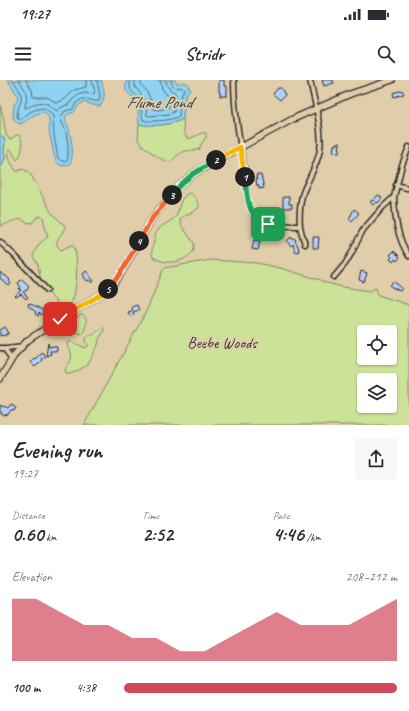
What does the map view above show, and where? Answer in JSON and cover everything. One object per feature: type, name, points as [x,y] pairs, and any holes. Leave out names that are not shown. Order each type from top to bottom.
[{"type":"main road","points":[[0,379],[11,360],[23,346],[40,332],[110,288],[120,274],[153,217],[180,185],[193,174],[287,122],[350,94],[392,80]]},
{"type":"street","points":[[234,80],[240,147],[246,181],[247,199],[250,209],[261,222],[268,224],[300,226]]},
{"type":"street","points":[[305,244],[300,226],[302,198],[316,164],[321,141],[310,80]]},
{"type":"street","points":[[409,147],[402,165],[394,197],[398,233],[409,256]]},
{"type":"street","points":[[396,185],[409,188]]},
{"type":"street","points":[[334,277],[345,264],[363,230],[382,208],[394,197]]},
{"type":"street","points":[[0,242],[14,254],[47,290]]},
{"type":"street","points":[[2,348],[23,346]]},
{"type":"street","points":[[2,348],[11,360]]},
{"type":"green space","points":[[0,105],[6,135],[9,139],[11,139],[16,135],[19,135],[22,142],[22,151],[17,160],[9,149],[9,158],[12,164],[17,172],[22,169],[31,175],[51,212],[65,226],[57,241],[58,247],[61,250],[73,245],[75,250],[77,273],[74,296],[71,303],[65,308],[60,307],[44,287],[38,265],[33,256],[42,241],[48,237],[43,217],[40,216],[32,223],[25,222],[22,219],[1,226],[0,224],[0,170],[5,158],[5,145],[0,136]]},
{"type":"green space","points":[[183,119],[184,133],[187,138],[189,139],[202,133],[206,133],[206,137],[200,146],[200,149],[186,151],[177,155],[171,162],[153,154],[138,140],[139,124],[161,125],[173,123]]},
{"type":"green space","points":[[189,193],[196,198],[199,207],[195,211],[180,219],[181,225],[194,243],[194,250],[186,258],[175,262],[164,262],[158,260],[153,257],[152,253],[156,233],[160,228],[175,217],[182,200]]},
{"type":"green space","name":"Beebe Woods","points":[[211,260],[257,263],[280,268],[343,287],[370,291],[376,288],[378,295],[409,305],[409,425],[84,425],[146,312],[164,268]]},
{"type":"green space","points":[[83,315],[86,319],[83,333],[81,334],[68,329],[66,325]]},
{"type":"green space","points":[[103,327],[104,330],[99,339],[98,345],[87,365],[70,374],[66,373],[65,370],[72,356],[68,345],[69,341],[86,348],[88,346],[86,338],[89,335],[93,335]]},
{"type":"water","name":"Flume Pond","points":[[8,80],[101,80],[104,90],[104,99],[100,106],[84,102],[78,106],[74,112],[66,116],[72,146],[70,164],[65,166],[58,164],[56,161],[49,133],[49,119],[47,114],[43,112],[39,113],[19,124],[13,118],[14,105],[18,96]]},
{"type":"water","name":"Flume Pond","points":[[127,80],[175,80],[178,83],[183,82],[187,84],[190,89],[185,96],[183,119],[173,123],[161,125],[139,124],[136,103],[126,90]]},
{"type":"water","points":[[0,136],[4,138],[5,142],[5,158],[0,170]]},
{"type":"building","points":[[219,80],[224,80],[224,86],[227,86],[227,96],[220,96]]},
{"type":"building","points":[[322,80],[333,80],[334,83],[324,86]]},
{"type":"building","points":[[278,88],[281,88],[285,95],[280,100],[273,94]]},
{"type":"building","points":[[402,90],[404,94],[394,97],[393,93]]},
{"type":"building","points":[[336,143],[340,143],[339,153],[333,152],[334,145],[336,145]]},
{"type":"building","points":[[256,175],[261,175],[264,188],[259,189],[259,186],[257,186]]},
{"type":"building","points":[[378,195],[382,198],[378,203],[377,202],[373,205],[370,202],[372,200],[373,201]]},
{"type":"building","points":[[283,197],[289,197],[289,204],[292,204],[292,208],[283,208]]},
{"type":"building","points":[[354,209],[359,213],[352,221],[349,219]]},
{"type":"building","points":[[291,237],[292,239],[294,238],[296,240],[295,241],[299,251],[295,252],[293,244],[291,246],[287,241]]},
{"type":"building","points":[[313,237],[319,237],[318,248],[313,248]]},
{"type":"building","points":[[254,240],[260,241],[258,250],[252,249]]},
{"type":"building","points":[[394,251],[400,257],[397,261],[395,259],[393,262],[390,259],[392,257],[390,255]]},
{"type":"building","points":[[86,271],[94,281],[92,283],[89,280],[87,281],[84,277],[83,274]]},
{"type":"building","points":[[361,271],[367,273],[364,282],[359,280]]},
{"type":"building","points":[[0,272],[10,280],[9,281],[11,284],[9,286],[0,278]]},
{"type":"building","points":[[22,279],[29,286],[27,290],[23,292],[28,297],[26,299],[21,294],[16,297],[15,296],[21,290],[19,289],[21,288],[18,283]]},
{"type":"building","points":[[393,281],[402,288],[400,291],[390,286]]},
{"type":"building","points":[[29,303],[44,311],[42,315],[39,313],[38,316],[35,314],[36,312],[28,306]]},
{"type":"building","points":[[137,305],[139,310],[133,312],[134,315],[130,316],[128,312],[132,311],[131,307]]},
{"type":"building","points":[[5,327],[9,333],[4,336],[0,336],[0,330]]},
{"type":"building","points":[[48,343],[49,347],[57,347],[57,351],[50,351],[51,354],[46,356]]},
{"type":"building","points":[[42,352],[45,357],[41,359],[42,360],[35,367],[30,362]]},
{"type":"building","points":[[11,404],[16,408],[14,411],[11,410],[7,416],[6,414],[5,416],[1,414],[0,405],[8,408]]},
{"type":"route","points":[[60,319],[110,288],[120,274],[153,217],[180,185],[205,166],[240,147],[246,181],[247,199],[250,209],[261,222],[268,224]]}]
